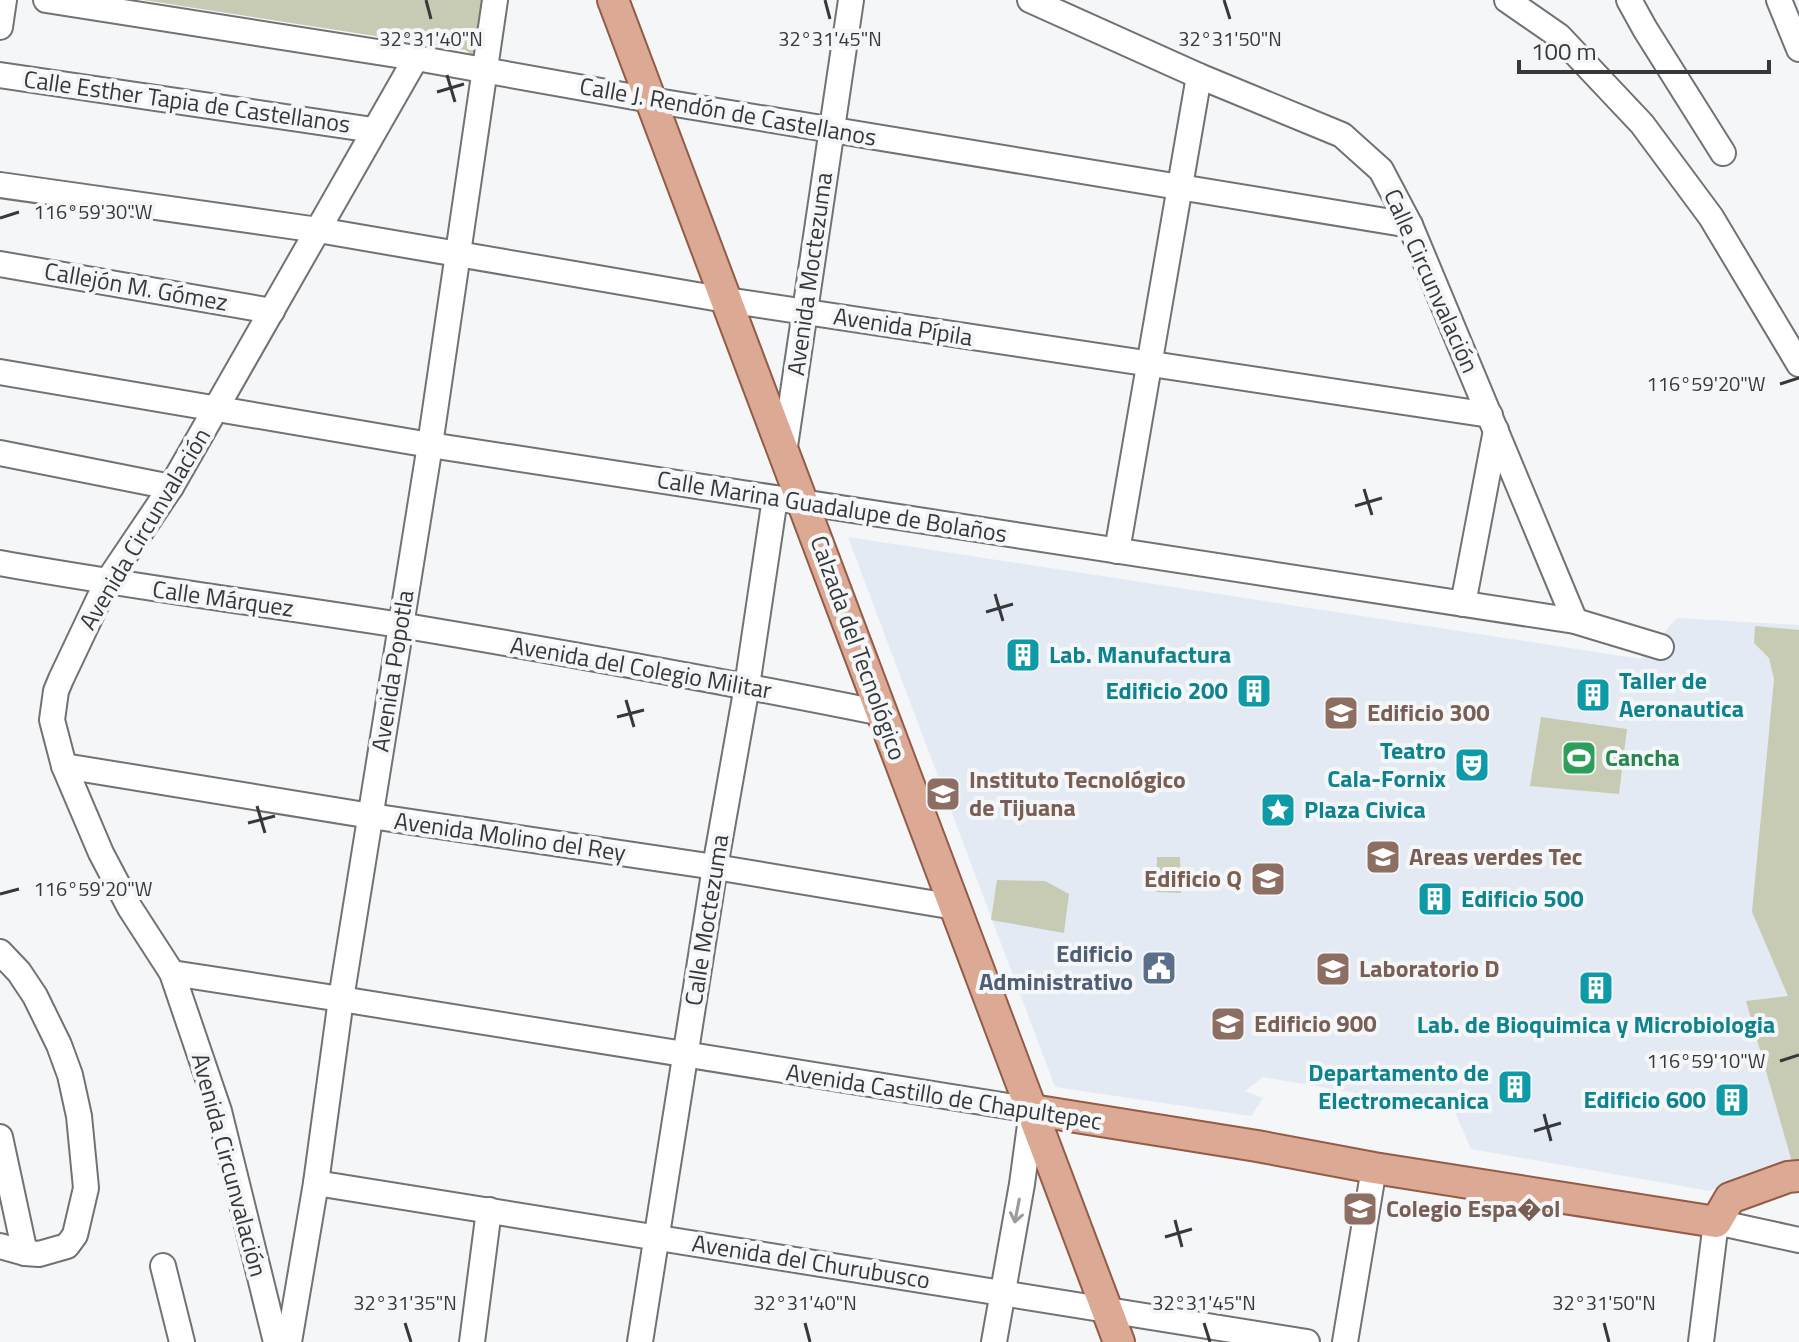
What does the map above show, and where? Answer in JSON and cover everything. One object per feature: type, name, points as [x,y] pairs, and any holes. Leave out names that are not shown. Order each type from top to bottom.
[{"type":"main road","name":"Calzada del Tecnológico","points":[[613,0],[784,453],[789,500],[882,713],[955,907],[1030,1122],[1119,1342]]},
{"type":"main road","name":"Avenida Castillo de Chapultepec","points":[[1030,1122],[1257,1146],[1374,1168],[1716,1222]]},
{"type":"main road","points":[[1716,1222],[1730,1198],[1799,1176]]},
{"type":"street","points":[[0,27],[4,0]]},
{"type":"street","name":"Calle J. Rendón de Castellanos","points":[[46,0],[416,58],[651,100],[1410,225]]},
{"type":"street","name":"Avenida Popotla","points":[[289,1342],[430,445],[495,0]]},
{"type":"street","name":"Avenida Moctezuma","points":[[784,453],[851,0]]},
{"type":"street","name":"Calle Circunvalación","points":[[1030,0],[1199,76],[1342,135],[1381,170],[1410,225],[1575,621]]},
{"type":"street","points":[[1507,0],[1559,36],[1642,124],[1711,217],[1799,364]]},
{"type":"street","points":[[1629,0],[1723,153]]},
{"type":"street","points":[[1779,0],[1799,49]]},
{"type":"street","name":"Avenida Circunvalación","points":[[276,1342],[219,1111],[172,973],[130,908],[101,853],[64,766],[52,720],[56,691],[107,582],[171,487],[416,58]]},
{"type":"street","name":"Calle Esther Tapia de Castellanos","points":[[0,75],[373,130]]},
{"type":"street","points":[[1117,551],[1199,76]]},
{"type":"street","name":"Avenida Pípila","points":[[0,185],[318,230],[726,300],[1149,364],[1493,422]]},
{"type":"street","name":"Callejón M. Gómez","points":[[0,264],[272,311]]},
{"type":"street","name":"Calle Marina Guadalupe de Bolaños","points":[[0,372],[430,445],[1575,621],[1661,647]]},
{"type":"street","points":[[1463,604],[1493,422]]},
{"type":"street","points":[[0,453],[171,487]]},
{"type":"street","name":"Calle Moctezuma","points":[[640,1342],[715,867],[747,686],[789,500]]},
{"type":"street","name":"Calle Márquez","points":[[0,563],[400,625]]},
{"type":"street","name":"Avenida del Colegio Militar","points":[[400,625],[882,713]]},
{"type":"street","name":"Avenida Molino del Rey","points":[[64,766],[955,907]]},
{"type":"street","points":[[0,952],[19,972],[35,996],[70,1075],[79,1116],[86,1188],[75,1235],[67,1246],[39,1254],[0,1246]]},
{"type":"street","name":"Avenida Castillo de Chapultepec","points":[[172,973],[993,1105],[1030,1122]]},
{"type":"street","points":[[994,1342],[1030,1122]]},
{"type":"street","points":[[0,1137],[25,1253]]},
{"type":"street","points":[[1345,1342],[1374,1168]]},
{"type":"street","name":"Avenida del Churubusco","points":[[316,1183],[1307,1342]]},
{"type":"street","points":[[472,1342],[489,1210]]},
{"type":"street","points":[[1701,1342],[1716,1222]]},
{"type":"street","name":"Avenida Castillo de Chapultepec","points":[[1716,1222],[1799,1240]]},
{"type":"street","points":[[163,1266],[182,1342]]},
{"type":"shaded area","name":"Instituto Tecnológico de Tijuana","points":[[848,537],[1641,659],[1677,618],[1799,625],[1799,1164],[1751,1172],[1710,1191],[1471,1149],[1454,1110],[1263,1077],[1245,1091],[1263,1098],[1251,1116],[1055,1087]]},
{"type":"green space","points":[[143,0],[484,0],[475,57],[465,50]]},
{"type":"green space","points":[[1755,626],[1799,630],[1799,1161],[1792,1162],[1746,1001],[1788,996],[1752,912],[1774,679],[1769,658],[1754,643]]},
{"type":"green space","name":"Cancha","points":[[1541,717],[1627,729],[1619,794],[1530,786]]},
{"type":"green space","points":[[1157,857],[1180,857],[1181,893],[1156,892]]},
{"type":"green space","points":[[997,880],[1045,881],[1069,894],[1064,933],[991,920]]},
{"type":"place","name":"Lab. Manufactura","points":[[1023,655]]},
{"type":"place","name":"Edificio 200","points":[[1254,691]]},
{"type":"place","name":"Taller de Aeronautica","points":[[1593,695]]},
{"type":"place","name":"Edificio 300","points":[[1341,713]]},
{"type":"place","name":"Cancha","points":[[1579,758]]},
{"type":"place","name":"Teatro Cala-Fornix","points":[[1472,765]]},
{"type":"place","name":"Instituto Tecnológico de Tijuana","points":[[943,794]]},
{"type":"place","name":"Plaza Civica","points":[[1278,810]]},
{"type":"place","name":"Areas verdes Tec","points":[[1383,857]]},
{"type":"place","name":"Edificio Q","points":[[1268,879]]},
{"type":"place","name":"Edificio 500","points":[[1435,899]]},
{"type":"place","name":"Edificio Administrativo","points":[[1159,968]]},
{"type":"place","name":"Laboratorio D","points":[[1333,969]]},
{"type":"place","name":"Lab. de Bioquimica y Microbiologia","points":[[1596,988]]},
{"type":"place","name":"Edificio 900","points":[[1228,1024]]},
{"type":"place","name":"Departamento de Electromecanica","points":[[1515,1087]]},
{"type":"place","name":"Edificio 600","points":[[1732,1100]]},
{"type":"place","name":"Colegio Espa�ol","points":[[1360,1209]]}]
